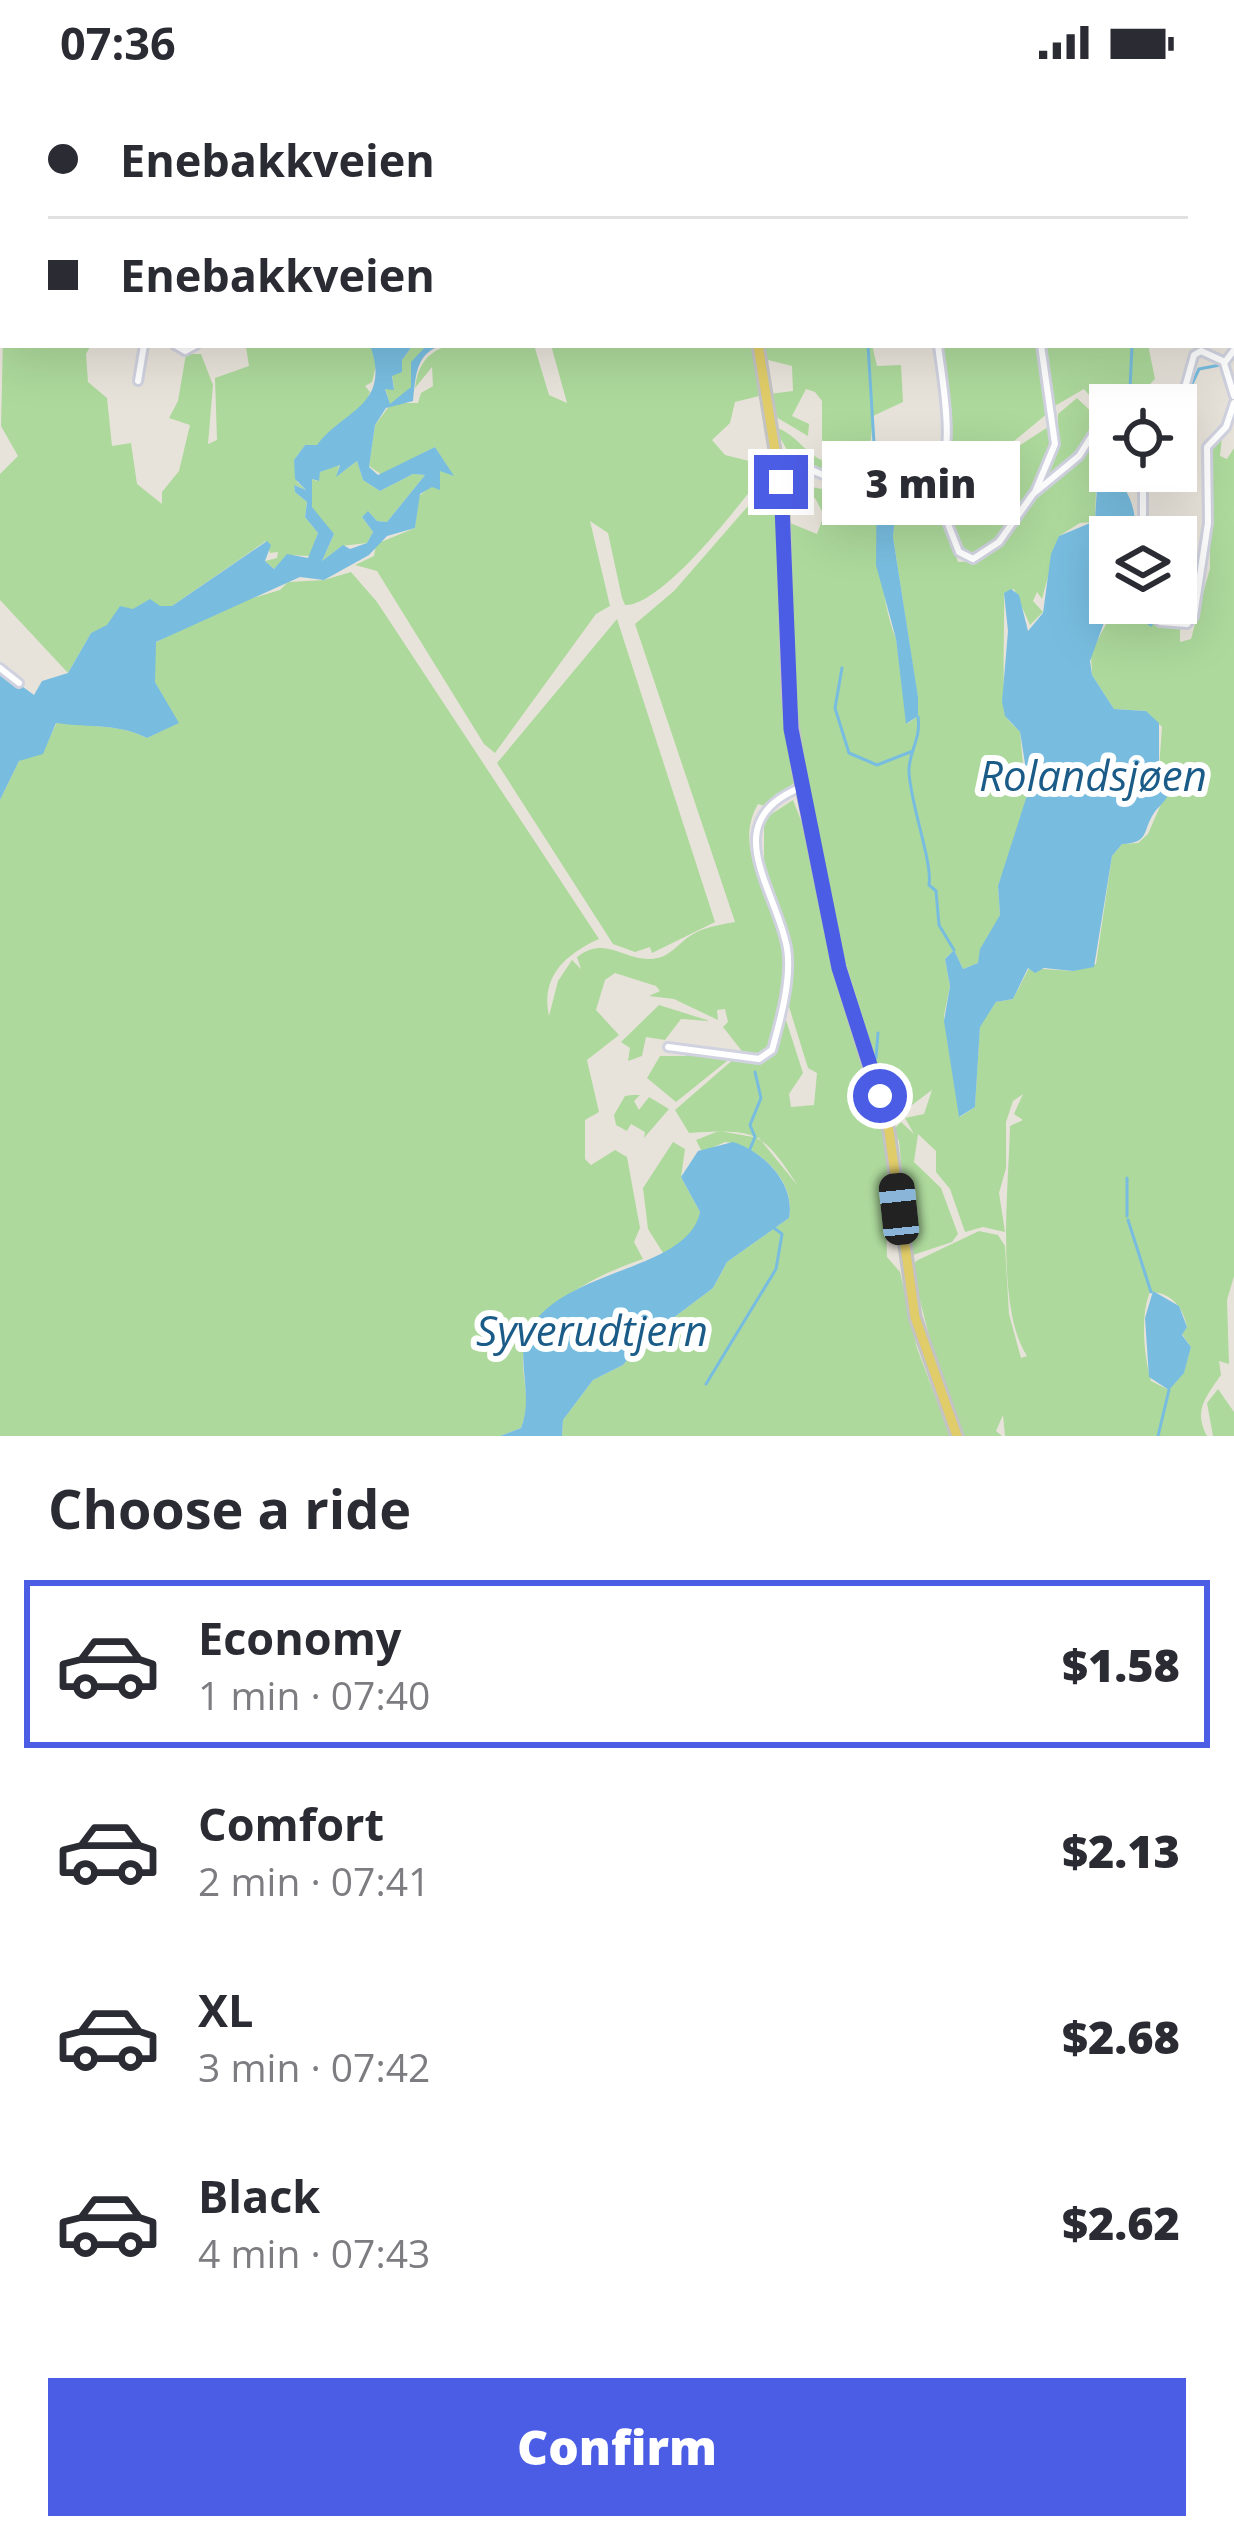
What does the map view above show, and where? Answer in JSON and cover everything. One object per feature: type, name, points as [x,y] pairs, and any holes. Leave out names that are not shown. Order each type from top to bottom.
[{"type":"main road","points":[[759,348],[777,456],[788,704],[802,790],[843,982],[888,1122],[914,1317],[957,1436]]},
{"type":"street","points":[[138,381],[143,348]]},
{"type":"street","points":[[929,490],[938,482],[947,420],[938,348]]},
{"type":"street","points":[[1036,492],[1055,444],[1040,348]]},
{"type":"street","points":[[1224,363],[1234,350]]},
{"type":"street","points":[[1187,384],[1196,352],[1224,363]]},
{"type":"street","points":[[1197,600],[1204,569],[1207,448],[1226,427],[1234,400],[1224,363]]},
{"type":"street","points":[[777,456],[860,491],[869,484],[869,453],[880,445],[945,510],[959,552],[970,559],[999,542],[1036,492],[1079,456],[1089,441]]},
{"type":"street","points":[[0,668],[19,682]]},
{"type":"street","points":[[668,1047],[759,1059],[772,1050],[788,957],[766,891],[756,832],[764,812],[802,790]]},
{"type":"green space","points":[[3,348],[89,348],[88,382],[107,398],[112,446],[131,443],[137,484],[162,504],[162,492],[179,471],[190,425],[169,418],[178,401],[186,354],[201,354],[213,385],[208,444],[217,440],[215,378],[249,366],[246,348],[371,348],[377,361],[372,382],[365,386],[370,392],[366,402],[317,445],[305,445],[294,460],[297,482],[306,490],[294,485],[295,492],[307,502],[305,517],[318,533],[310,556],[287,555],[274,569],[265,561],[277,558],[278,552],[270,553],[266,541],[172,606],[91,633],[68,673],[0,600],[0,474],[18,456],[1,426]]},
{"type":"green space","points":[[411,348],[424,348],[412,362],[411,387],[395,403],[418,403],[421,393],[433,386],[432,367],[415,388],[420,370],[440,349],[535,348],[549,395],[567,403],[552,348],[753,348],[759,396],[735,402],[730,423],[712,440],[725,455],[769,466],[703,548],[641,601],[625,605],[608,533],[590,521],[610,606],[596,614],[495,753],[484,744],[377,571],[355,565],[374,556],[376,544],[415,528],[419,496],[431,486],[440,489],[440,471],[450,471],[435,447],[382,475],[369,466],[375,425],[390,405],[385,388],[394,388],[392,375],[401,372],[402,360]]},
{"type":"green space","points":[[762,348],[873,348],[877,366],[901,365],[903,402],[873,416],[867,482],[859,451],[822,443],[822,401],[815,392],[806,389],[792,416],[809,424],[808,436],[776,417],[769,394],[793,391],[792,366],[764,359]]},
{"type":"green space","points":[[943,348],[1038,348],[1048,413],[985,465],[944,488],[940,486],[951,424]]},
{"type":"green space","points":[[1044,348],[1149,348],[1155,379],[1150,384],[1089,384],[1089,395],[1084,389],[1053,407]]},
{"type":"green space","points":[[1077,398],[1089,409],[1089,436],[1043,485],[1058,452],[1058,414]]},
{"type":"green space","points":[[774,427],[818,458],[834,463],[841,473],[851,471],[863,486],[853,486],[787,450]]},
{"type":"green space","points":[[1048,427],[1046,461],[1027,500],[999,536],[970,556],[961,548],[945,494]]},
{"type":"green space","points":[[1222,437],[1220,456],[1227,459],[1234,448],[1234,1276],[1227,1300],[1229,1364],[1219,1361],[1221,1375],[1203,1404],[1201,1419],[1207,1436],[1005,1436],[1003,1415],[996,1431],[1002,1436],[964,1436],[943,1389],[912,1270],[916,1261],[979,1231],[998,1235],[1005,1246],[1009,1314],[1021,1358],[1027,1356],[1011,1308],[1006,1244],[1010,1126],[1023,1120],[1014,1114],[1023,1094],[1013,1101],[1006,1122],[1006,1168],[999,1193],[1005,1232],[983,1227],[965,1232],[950,1189],[936,1172],[936,1151],[918,1134],[914,1162],[941,1188],[958,1234],[952,1242],[910,1256],[899,1141],[893,1130],[901,1122],[914,1134],[905,1118],[924,1114],[932,1090],[900,1114],[892,1111],[836,932],[800,751],[791,680],[787,498],[790,523],[817,534],[824,515],[815,498],[809,501],[800,492],[800,485],[861,496],[872,482],[872,454],[880,448],[936,499],[958,562],[994,550],[1034,500],[1089,450],[1089,492],[1096,492],[1095,516],[1059,536],[1042,599],[1037,592],[1033,601],[1043,612],[1030,625],[1014,589],[1004,593],[1005,710],[1020,732],[1027,808],[998,886],[1000,915],[978,963],[963,969],[954,950],[945,959],[950,986],[944,1016],[960,1117],[975,1107],[980,1026],[996,1002],[1013,999],[1029,968],[1073,971],[1096,964],[1112,856],[1122,844],[1138,843],[1148,834],[1168,788],[1159,769],[1162,727],[1146,711],[1114,709],[1092,675],[1091,654],[1106,624],[1180,627],[1180,642],[1191,639],[1210,568],[1210,453]],"holes":[[[883,461],[896,487],[893,537],[918,699],[918,716],[907,724],[882,575],[877,467]],[[1150,1292],[1164,1295],[1179,1307],[1187,1327],[1182,1334],[1191,1347],[1184,1372],[1169,1390],[1151,1381],[1145,1348]]]},
{"type":"green space","points":[[325,451],[340,461],[337,476],[357,461],[363,480],[380,491],[413,474],[425,475],[387,522],[377,521],[369,512],[362,517],[373,532],[367,543],[342,546],[322,561],[334,534],[320,524],[312,507],[312,479],[317,481],[320,472],[338,464],[314,459]]},
{"type":"green space","points":[[775,475],[781,681],[794,783],[765,806],[758,804],[749,839],[757,875],[784,942],[784,977],[772,1037],[762,1056],[745,1055],[723,1027],[728,1022],[725,1009],[717,1010],[718,1020],[674,999],[649,996],[660,991],[656,986],[615,973],[605,980],[596,1010],[619,1035],[587,1060],[599,1112],[585,1120],[585,1159],[591,1165],[615,1150],[627,1157],[640,1228],[634,1242],[643,1259],[585,1285],[535,1327],[523,1364],[526,1403],[521,1428],[500,1436],[0,1436],[0,800],[19,761],[45,748],[57,722],[114,728],[147,738],[178,723],[155,682],[155,643],[226,606],[280,590],[288,582],[324,580],[351,572],[377,602],[599,939],[559,967],[549,989],[549,1016],[558,981],[572,960],[581,969],[577,957],[588,950],[658,958],[700,930],[735,922],[635,624],[674,591]]},
{"type":"green space","points":[[617,619],[715,922],[652,953],[650,947],[635,952],[613,944],[497,763]]},
{"type":"green space","points":[[793,800],[809,841],[847,1019],[876,1094],[888,1144],[894,1205],[886,1222],[887,1257],[900,1272],[917,1348],[950,1436],[562,1436],[563,1420],[593,1380],[623,1365],[644,1340],[713,1288],[727,1262],[789,1218],[787,1191],[762,1158],[725,1142],[702,1152],[696,1140],[717,1132],[689,1133],[675,1110],[735,1058],[769,1057],[785,1017],[803,1073],[789,1094],[791,1107],[814,1105],[817,1073],[808,1068],[786,997],[791,944],[764,861],[764,819]]},
{"type":"green space","points":[[659,1005],[710,1021],[681,1019],[665,1040],[646,1037],[642,1056],[628,1061],[630,1048],[621,1042]]},
{"type":"green space","points":[[690,1049],[732,1057],[676,1102],[647,1078],[660,1056],[686,1056]]},
{"type":"green space","points":[[640,1095],[634,1101],[639,1110],[649,1097],[669,1109],[644,1138],[645,1132],[631,1124],[627,1131],[616,1125],[614,1115],[625,1096]]},
{"type":"green space","points":[[673,1142],[685,1149],[681,1177],[700,1212],[696,1231],[665,1256],[648,1229],[643,1188]]},
{"type":"green space","points":[[1218,1389],[1234,1412],[1234,1436],[1213,1436],[1207,1403]]},
{"type":"water","points":[[371,348],[411,348],[402,360],[402,372],[392,376],[394,390],[385,389],[390,404],[411,387],[411,362],[424,348],[435,348],[422,359],[413,401],[386,408],[375,425],[369,467],[378,475],[435,447],[454,476],[440,471],[440,490],[432,487],[420,494],[415,528],[387,536],[369,555],[324,580],[300,577],[156,642],[155,682],[179,723],[147,738],[114,728],[56,723],[43,754],[19,761],[0,800],[0,670],[34,695],[42,681],[68,673],[91,633],[107,625],[120,606],[133,609],[150,599],[160,606],[172,606],[267,541],[271,545],[265,561],[274,569],[287,554],[308,558],[318,533],[305,517],[307,502],[295,492],[294,485],[306,490],[295,479],[294,460],[305,445],[317,445],[362,405],[375,381]],"holes":[[[357,461],[363,480],[380,491],[413,474],[425,475],[387,522],[377,521],[368,511],[362,517],[373,532],[367,543],[350,549],[343,545],[322,561],[334,534],[312,507],[312,479],[319,481],[320,472],[340,465],[336,477]]]},
{"type":"water","points":[[883,461],[898,483],[893,537],[918,697],[918,716],[906,724],[896,639],[876,565],[877,468]]},
{"type":"water","name":"Rolandsjøen","points":[[1097,492],[1126,492],[1129,496],[1134,516],[1095,516]]},
{"type":"water","name":"Rolandsjøen","points":[[1089,524],[1089,624],[1104,624],[1090,661],[1092,675],[1114,709],[1146,711],[1159,723],[1159,769],[1167,797],[1141,838],[1122,844],[1112,856],[1094,967],[1044,968],[1035,973],[1028,968],[1013,999],[996,1002],[980,1027],[975,1107],[959,1117],[944,1021],[950,986],[945,959],[954,950],[963,969],[978,963],[980,949],[1000,915],[998,886],[1029,789],[1020,732],[1005,716],[1002,702],[1008,631],[1004,593],[1011,589],[1019,595],[1028,631],[1043,613],[1051,554],[1059,536]]},
{"type":"water","name":"Syverudtjern","points":[[733,1142],[775,1171],[787,1193],[789,1218],[727,1262],[713,1288],[644,1340],[623,1365],[593,1380],[563,1420],[562,1436],[500,1436],[521,1428],[525,1415],[523,1351],[530,1328],[571,1292],[651,1259],[691,1231],[700,1212],[681,1177],[698,1151]]},
{"type":"water","points":[[1153,1291],[1179,1306],[1187,1327],[1182,1335],[1191,1347],[1184,1373],[1169,1390],[1149,1377],[1145,1318]]},
{"type":"waterway","points":[[868,348],[874,443]]},
{"type":"waterway","points":[[1130,384],[1132,348]]},
{"type":"waterway","points":[[1192,384],[1199,369],[1220,365]]},
{"type":"waterway","points":[[842,668],[835,708],[849,753],[877,765],[913,751]]},
{"type":"waterway","points":[[918,717],[910,781],[929,885],[936,891],[939,925],[954,950]]},
{"type":"waterway","points":[[876,1058],[878,1033]]},
{"type":"waterway","points":[[750,1149],[755,1137],[750,1125],[761,1098],[755,1072]]},
{"type":"waterway","points":[[1127,1178],[1127,1216]]},
{"type":"waterway","points":[[1128,1220],[1151,1292]]},
{"type":"waterway","points":[[706,1384],[776,1269],[782,1234],[774,1228]]},
{"type":"waterway","points":[[1158,1436],[1169,1390]]},
{"type":"route","points":[[781,482],[791,729],[839,968],[880,1096]]}]
